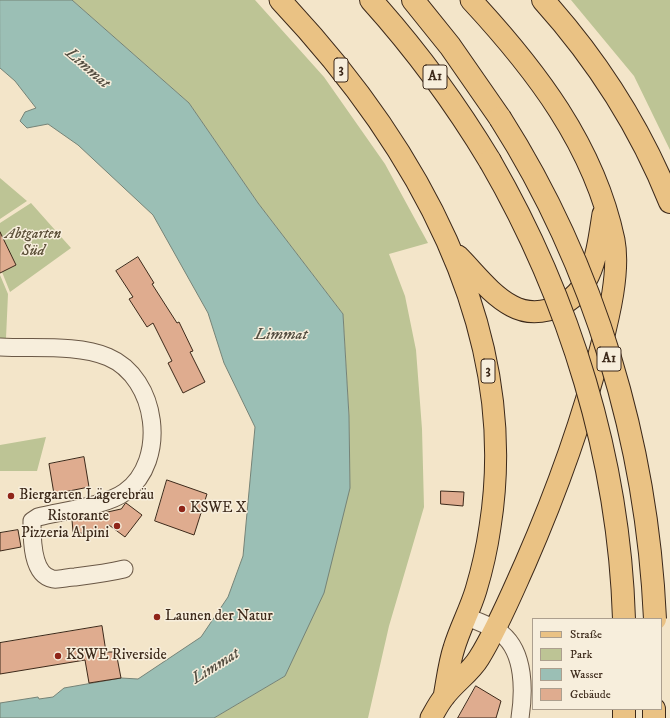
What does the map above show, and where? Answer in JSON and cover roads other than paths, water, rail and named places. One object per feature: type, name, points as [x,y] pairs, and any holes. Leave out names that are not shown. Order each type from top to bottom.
[{"type":"highway","name":"A1","points":[[372,0],[426,64],[490,160],[521,217],[557,299],[585,382],[601,441],[614,513],[624,618]]},
{"type":"highway","name":"A1","points":[[413,0],[450,46],[500,118],[529,168],[567,246],[590,302],[614,374],[636,464],[650,554],[655,618]]},
{"type":"highway","points":[[543,0],[586,52],[622,104],[651,159],[670,202]]},
{"type":"main road","name":"3","points":[[280,0],[345,74],[380,122],[417,182],[452,250],[470,295],[484,348],[491,384],[495,426],[496,468],[490,526],[476,591],[454,648],[444,697]]},
{"type":"main road","name":"3","points":[[431,718],[444,697],[478,660],[494,630],[544,519],[570,450],[593,380],[610,312],[614,275],[614,241],[604,206],[584,152],[552,97],[516,51],[471,0]]},
{"type":"main road","points":[[452,250],[496,296],[513,307],[534,312],[556,308],[578,294],[588,279],[596,260],[604,206]]},
{"type":"street","points":[[0,347],[50,348],[94,353],[109,358],[126,369],[135,378],[143,391],[152,424],[152,441],[147,465],[135,483],[118,497],[38,517],[32,521],[32,539],[36,562],[46,575],[53,579],[100,574],[124,569]]},
{"type":"street","points":[[466,616],[502,634],[510,644],[516,656],[521,674],[523,698],[520,718]]},
{"type":"water","name":"Limmat","points":[[0,0],[72,0],[189,103],[258,203],[343,314],[349,416],[350,488],[324,593],[285,676],[214,718],[0,718],[0,703],[38,697],[39,699],[53,697],[64,688],[121,678],[138,679],[201,637],[228,597],[243,556],[255,427],[224,363],[208,313],[153,215],[78,145],[48,124],[27,128],[20,121],[25,112],[36,108],[15,81],[0,68]]},
{"type":"place","name":"Biergarten Lägerebräu","points":[[11,496]]},
{"type":"place","name":"KSWE X","points":[[182,509]]},
{"type":"place","name":"Ristorante Pizzeria Alpini","points":[[117,526]]},
{"type":"place","name":"Launen der Natur","points":[[157,617]]},
{"type":"place","name":"KSWE Riverside","points":[[58,656]]},
{"type":"park label","name":"Abtgarten Süd","points":[[33,244]]}]
